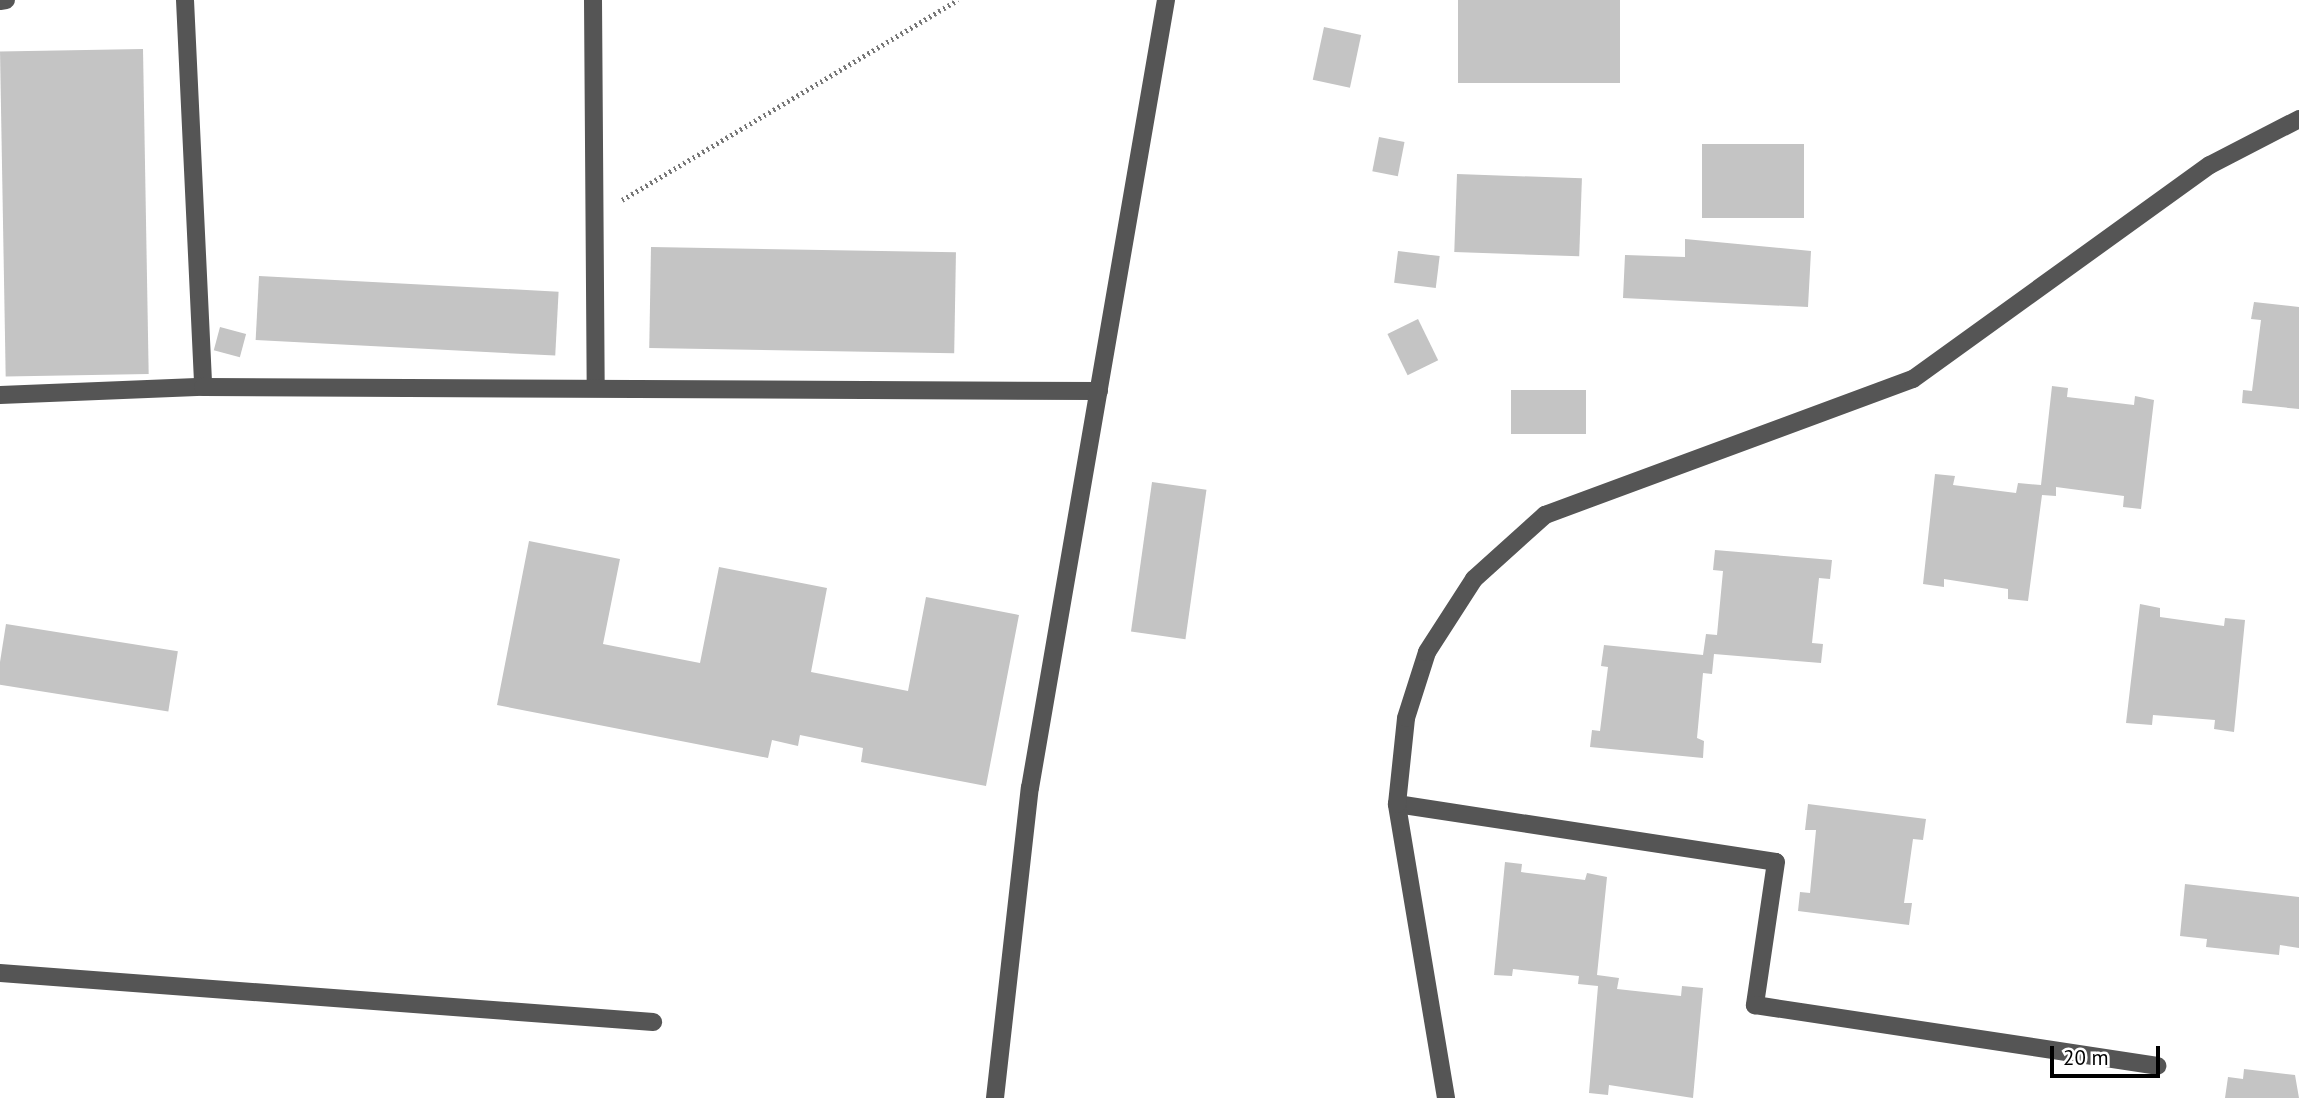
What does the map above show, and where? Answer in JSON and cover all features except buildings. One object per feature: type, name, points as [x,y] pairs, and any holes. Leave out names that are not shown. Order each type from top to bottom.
[{"type":"street","points":[[0,2],[6,0]]},
{"type":"street","points":[[185,0],[203,387]]},
{"type":"street","points":[[593,0],[597,215],[596,387]]},
{"type":"street","points":[[995,1098],[1030,788],[1166,0]]},
{"type":"street","points":[[1446,1098],[1397,804],[1406,718],[1427,652],[1474,579],[1545,515],[1913,379],[2210,165],[2299,119]]},
{"type":"street","points":[[0,395],[203,387],[1098,390]]},
{"type":"street","points":[[1397,804],[1776,862],[1755,1004],[2157,1066]]},
{"type":"street","points":[[0,973],[653,1022]]},
{"type":"path","points":[[597,215],[958,0]]}]
